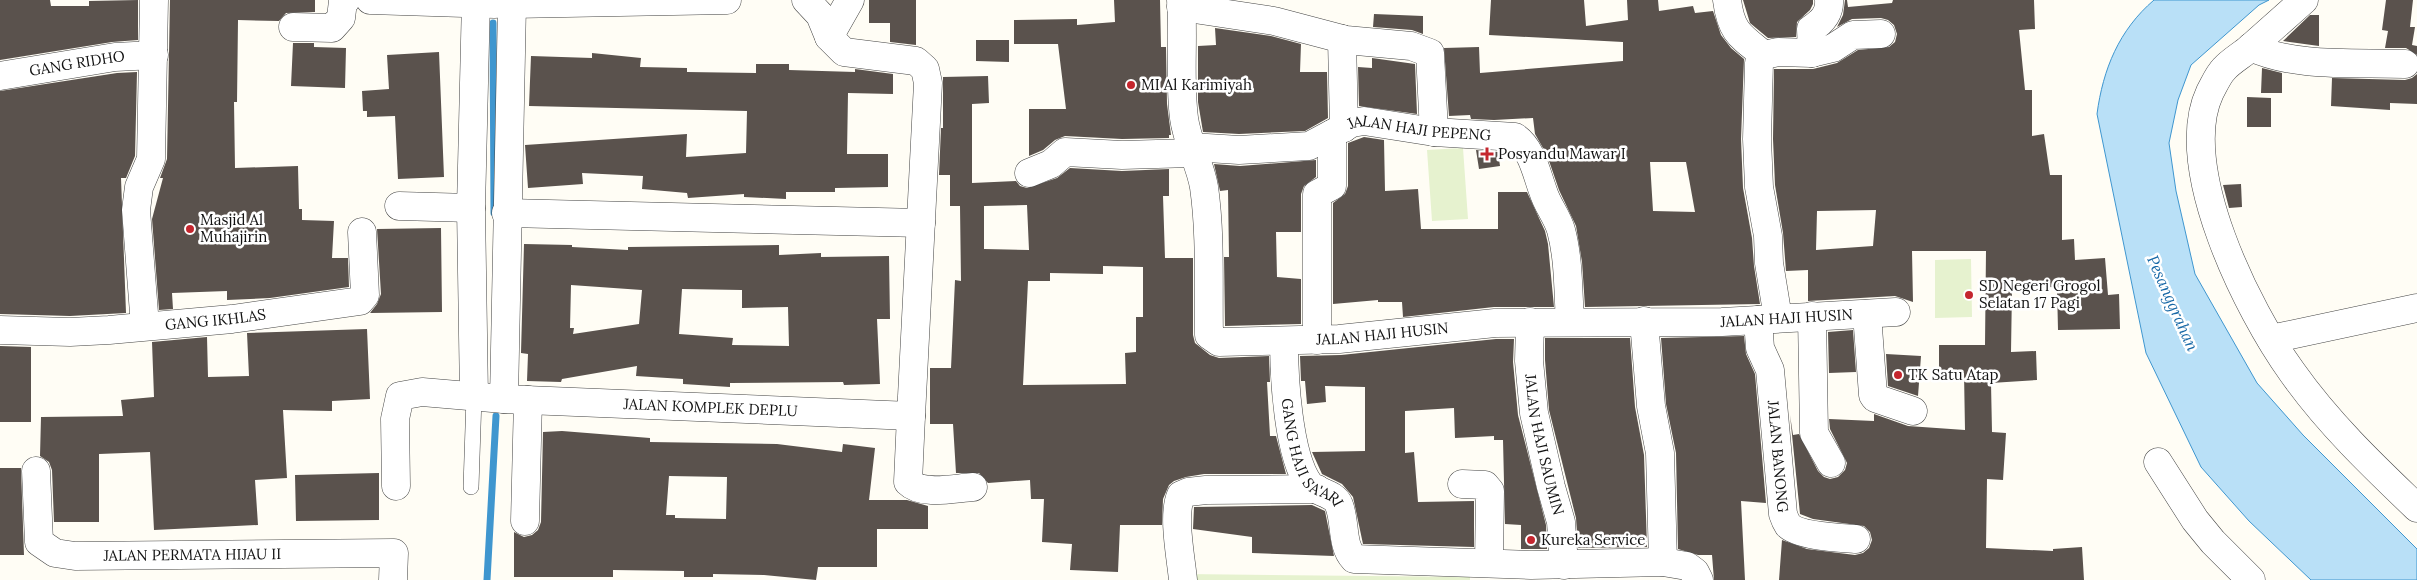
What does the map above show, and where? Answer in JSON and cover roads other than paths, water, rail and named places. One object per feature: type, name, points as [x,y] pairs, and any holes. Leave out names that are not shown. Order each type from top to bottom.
[{"type":"street","points":[[145,326],[136,210],[139,187],[151,159],[154,0]]},
{"type":"street","points":[[292,26],[332,28],[341,18],[343,1],[346,0]]},
{"type":"street","points":[[370,0],[494,2],[727,0]]},
{"type":"street","points":[[806,0],[820,15],[829,37],[844,52],[916,61],[925,69],[928,83],[908,482],[922,490],[974,487]]},
{"type":"street","points":[[829,37],[850,0]]},
{"type":"street","points":[[1727,0],[1734,30],[1764,55],[1778,52],[1812,53],[1833,48],[1853,34],[1881,34]]},
{"type":"street","points":[[1812,53],[1811,28],[1822,22],[1830,7],[1829,0]]},
{"type":"street","points":[[2304,0],[2223,69],[2210,94],[2202,121],[2200,152],[2215,220],[2238,276],[2271,339],[2292,372],[2329,420],[2360,454],[2417,508]]},
{"type":"street","points":[[474,397],[471,208],[494,2]]},
{"type":"street","points":[[494,2],[516,400],[525,521]]},
{"type":"street","points":[[1181,3],[1274,21],[1342,39],[1411,46],[1430,53],[1434,132]]},
{"type":"street","name":"JALAN HAJI HUSIN","points":[[1181,3],[1182,96],[1185,126],[1191,150],[1200,170],[1207,212],[1209,335],[1219,342],[1317,340],[1495,323],[1768,319],[1896,312]]},
{"type":"street","points":[[1317,340],[1317,194],[1332,186],[1338,131],[1342,39]]},
{"type":"street","points":[[2252,46],[2264,53],[2289,58],[2405,64]]},
{"type":"street","name":"GANG RIDHO","points":[[0,76],[116,57],[154,55]]},
{"type":"street","name":"JALAN BANONG","points":[[1764,55],[1759,63],[1757,139],[1759,187],[1768,236],[1770,263],[1768,319],[1760,348],[1770,370],[1783,514],[1788,524],[1793,528],[1820,535],[1856,539]]},
{"type":"street","name":"JALAN HAJI PEPENG","points":[[1029,173],[1050,164],[1065,152],[1122,155],[1191,150],[1239,150],[1309,146],[1338,131],[1364,121],[1434,132],[1515,137],[1523,142],[1560,227],[1566,248],[1570,322]]},
{"type":"street","points":[[398,206],[471,208]]},
{"type":"street","points":[[506,213],[921,223]]},
{"type":"street","name":"GANG IKHLAS","points":[[0,330],[70,332],[232,319],[360,301],[365,295],[362,232]]},
{"type":"street","points":[[2271,339],[2417,308]]},
{"type":"street","points":[[1867,314],[1873,395],[1876,398],[1913,411]]},
{"type":"street","points":[[1812,316],[1814,433],[1831,463]]},
{"type":"street","points":[[1644,321],[1651,406],[1660,453],[1663,562]]},
{"type":"street","name":"JALAN HAJI SAUMIN","points":[[1530,322],[1529,361],[1534,413],[1561,522],[1564,565]]},
{"type":"street","name":"GANG HAJI SA'ARI","points":[[1284,341],[1290,417],[1298,462],[1309,485],[1329,494],[1338,503],[1344,523],[1346,551],[1354,559],[1486,562]]},
{"type":"street","name":"JALAN KOMPLEK DEPLU","points":[[396,486],[395,418],[400,396],[422,392],[516,400],[911,416]]},
{"type":"street","points":[[2158,462],[2195,520],[2213,542],[2251,580]]},
{"type":"street","name":"JALAN PERMATA HIJAU II","points":[[36,471],[39,542],[55,553],[76,556],[394,553],[393,580]]},
{"type":"street","points":[[1462,484],[1484,485],[1490,491],[1486,562],[1564,565],[1663,562],[1687,566],[1694,572],[1698,580]]},
{"type":"street","points":[[1183,580],[1178,520],[1178,501],[1180,495],[1206,490],[1317,489]]},
{"type":"lane","points":[[471,487],[474,397]]},
{"type":"water","name":"Pesanggrahan","points":[[2154,0],[2269,0],[2259,5],[2191,65],[2178,100],[2169,143],[2176,191],[2195,274],[2257,383],[2303,435],[2417,549],[2417,580],[2311,580],[2249,521],[2201,467],[2146,353],[2097,114],[2108,66],[2122,37],[2131,24]]},
{"type":"waterway","points":[[493,23],[494,213]]},
{"type":"waterway","points":[[487,580],[496,416]]},
{"type":"place","name":"MI Al Karimiyah","points":[[1131,85]]},
{"type":"place","name":"Posyandu Mawar I","points":[[1487,154]]},
{"type":"place","name":"Masjid Al Muhajirin","points":[[190,229]]},
{"type":"place","name":"SD Negeri Grogol Selatan 17 Pagi","points":[[1969,295]]},
{"type":"place","name":"TK Satu Atap","points":[[1898,375]]},
{"type":"place","name":"Kureka Service","points":[[1531,540]]}]
